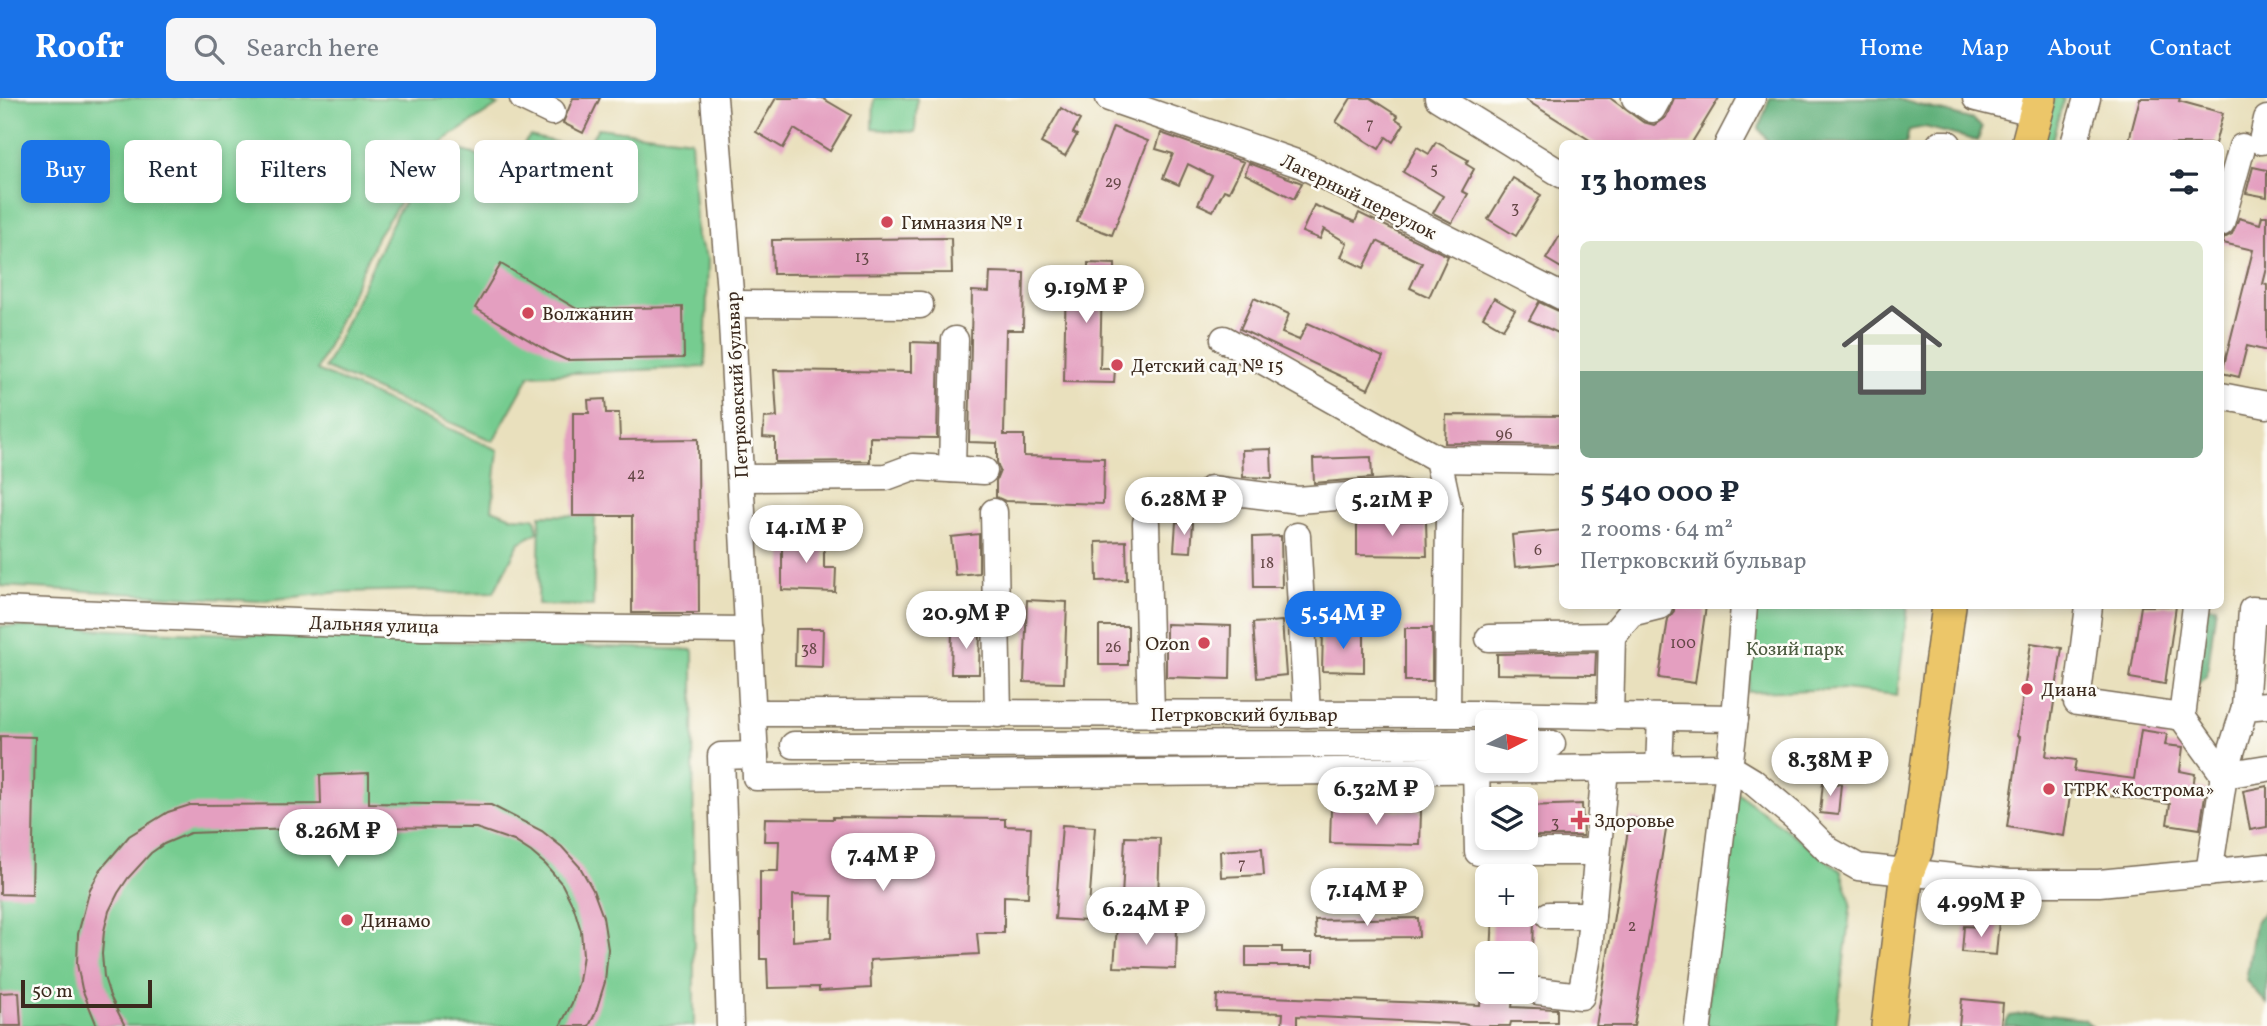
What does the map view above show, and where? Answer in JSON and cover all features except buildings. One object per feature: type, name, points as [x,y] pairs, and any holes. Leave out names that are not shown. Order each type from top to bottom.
[{"type":"main road","points":[[1888,1026],[1907,872],[1916,850],[1949,609]]},
{"type":"street","points":[[523,98],[552,112]]},
{"type":"street","name":"Петрковский бульвар","points":[[714,98],[731,304],[755,766]]},
{"type":"street","name":"Лагерный переулок","points":[[1109,98],[1303,165],[1559,295]]},
{"type":"street","points":[[1635,98],[1652,109],[1658,98]]},
{"type":"street","points":[[1730,140],[1752,98]]},
{"type":"street","points":[[1976,98],[2035,118]]},
{"type":"street","points":[[2075,140],[2087,98]]},
{"type":"street","points":[[1447,100],[1559,172]]},
{"type":"street","points":[[2225,187],[2257,136]]},
{"type":"street","points":[[731,304],[920,305]]},
{"type":"street","points":[[1224,339],[1438,459],[1559,461]]},
{"type":"street","points":[[952,469],[955,340]]},
{"type":"street","points":[[2224,397],[2267,405]]},
{"type":"street","points":[[1438,459],[1449,510],[1447,714]]},
{"type":"street","points":[[741,478],[860,479],[886,477],[913,467],[984,471]]},
{"type":"street","points":[[1211,489],[1298,500],[1399,492],[1449,510]]},
{"type":"street","points":[[994,512],[998,714]]},
{"type":"street","points":[[1146,523],[1151,714]]},
{"type":"street","points":[[1297,536],[1307,714]]},
{"type":"street","points":[[1610,717],[1612,636],[1630,613],[1647,609]]},
{"type":"street","points":[[1698,1026],[1735,769],[1735,718],[1744,609]]},
{"type":"street","points":[[2089,609],[2077,702],[2182,718]]},
{"type":"street","points":[[2196,609],[2182,718],[2224,775]]},
{"type":"street","name":"Дальняя улица","points":[[0,610],[422,627],[749,630]]},
{"type":"street","points":[[2209,873],[2224,775],[2256,706],[2252,610],[2267,611]]},
{"type":"street","points":[[1489,638],[1612,636]]},
{"type":"street","name":"Петрковский бульвар","points":[[753,713],[1447,714],[1735,718]]},
{"type":"street","points":[[1659,768],[1661,718]]},
{"type":"street","points":[[794,745],[1475,744]]},
{"type":"street","points":[[1538,750],[1552,756],[1605,768],[1735,769],[1796,818],[1828,850],[1858,867],[2009,883],[2099,883],[2267,867]]},
{"type":"street","points":[[730,1026],[721,756],[755,766],[1475,768]]},
{"type":"street","points":[[1538,758],[1552,756]]},
{"type":"street","points":[[1538,991],[1581,996],[1592,915],[1605,768]]},
{"type":"street","points":[[2224,775],[2267,768]]},
{"type":"street","points":[[1476,774],[1478,852],[1597,852]]},
{"type":"street","points":[[1549,915],[1592,915]]},
{"type":"green space","points":[[0,98],[479,98],[498,105],[445,140],[365,140],[365,203],[400,203],[378,235],[317,370],[498,450],[492,509],[512,517],[535,518],[538,532],[519,543],[494,592],[341,592],[257,601],[0,586]]},
{"type":"green space","points":[[874,98],[917,98],[915,132],[873,129]]},
{"type":"green space","points":[[1770,98],[1894,98],[1973,120],[1982,127],[1978,140],[1925,127],[1909,130],[1907,140],[1767,140],[1759,128]]},
{"type":"green space","points":[[2054,98],[2064,98],[2052,140],[2042,140]]},
{"type":"green space","name":"Волжанин","points":[[598,128],[691,140],[697,237],[708,259],[705,367],[530,375],[493,441],[325,368],[396,215],[404,203],[460,203],[460,150],[474,154],[474,203],[638,203],[638,140],[591,140]]},
{"type":"green space","name":"Волжанин","points":[[530,136],[547,140],[527,140]]},
{"type":"green space","points":[[540,515],[595,516],[593,606],[538,605]]},
{"type":"green space","name":"Козий парк","points":[[1755,609],[1908,609],[1897,695],[1843,689],[1748,692]]},
{"type":"green space","points":[[2188,609],[2216,609],[2207,677],[2192,688]]},
{"type":"green space","name":"Динамо","points":[[0,626],[693,650],[694,1026],[0,1026]]},
{"type":"green space","points":[[1735,791],[1841,871],[1851,903],[1836,1026],[1705,1026]]},
{"type":"green space","points":[[2267,907],[2267,1004],[2246,981],[2255,923]]},
{"type":"green space","points":[[2029,1013],[2084,1019],[2092,1026],[2004,1026],[2010,1016]]},
{"type":"place","name":"Гимназия № 1","points":[[887,222]]},
{"type":"place","name":"Волжанин","points":[[528,313]]},
{"type":"place","name":"Детский сад № 15","points":[[1117,365]]},
{"type":"place","name":"Ozon","points":[[1204,643]]},
{"type":"place","name":"Диана","points":[[2027,689]]},
{"type":"place","name":"ГТРК «Кострома»","points":[[2049,789]]},
{"type":"place","name":"Здоровье","points":[[1580,820]]},
{"type":"place","name":"Динамо","points":[[347,920]]}]
